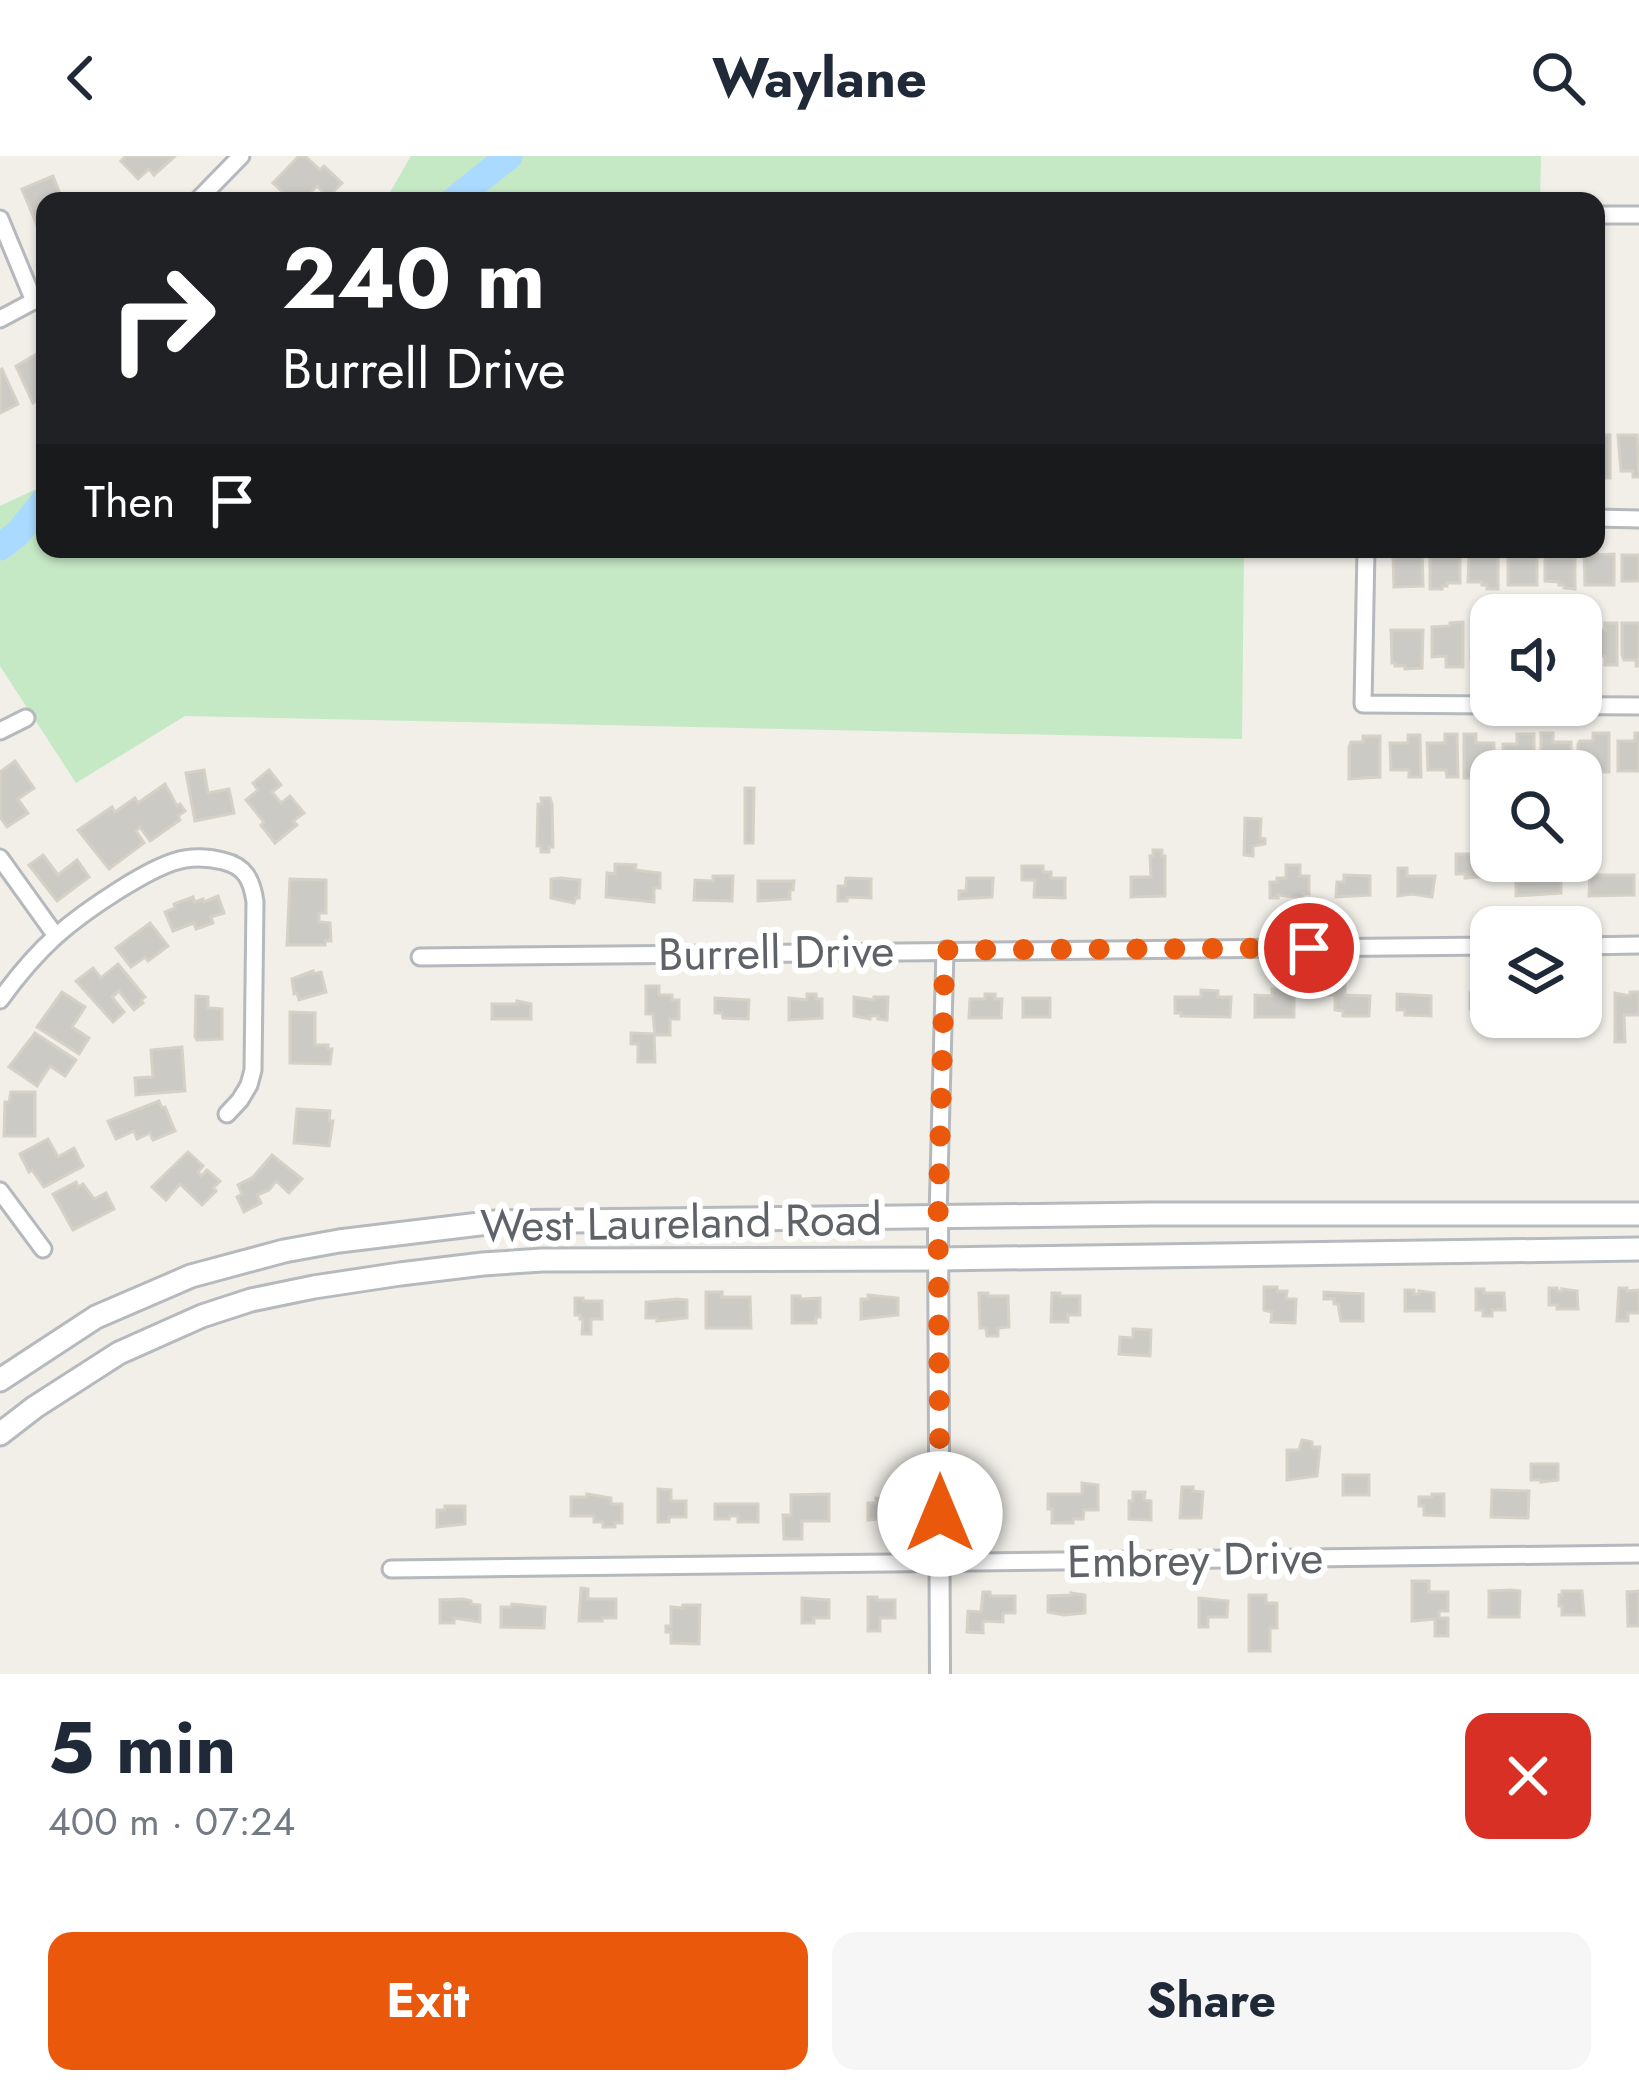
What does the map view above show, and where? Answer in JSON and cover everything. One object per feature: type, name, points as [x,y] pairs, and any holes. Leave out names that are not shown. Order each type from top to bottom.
[{"type":"main road","name":"West Laureland Road","points":[[0,1380],[96,1317],[191,1276],[284,1251],[398,1232],[541,1220],[1633,1214]]},
{"type":"main road","points":[[1633,1214],[1633,1249]]},
{"type":"main road","points":[[541,1220],[542,1260]]},
{"type":"main road","name":"West Laureland Road","points":[[0,1434],[119,1353],[202,1316],[314,1287],[483,1264],[1633,1249]]},
{"type":"main road","points":[[96,1317],[119,1353]]},
{"type":"street","points":[[206,192],[241,156]]},
{"type":"street","points":[[1605,215],[1639,215]]},
{"type":"street","points":[[0,219],[36,290]]},
{"type":"street","points":[[0,319],[36,300]]},
{"type":"street","points":[[1605,518],[1639,519]]},
{"type":"street","points":[[1366,558],[1363,704],[1639,706]]},
{"type":"street","points":[[0,731],[26,718]]},
{"type":"street","points":[[0,859],[56,936]]},
{"type":"street","points":[[0,1000],[56,936],[142,877],[184,859],[233,863],[246,873],[255,902],[253,1070],[249,1085],[227,1114]]},
{"type":"street","points":[[1602,946],[1639,945]]},
{"type":"street","name":"Burrell Drive","points":[[420,957],[1470,946]]},
{"type":"street","points":[[940,1674],[938,1217],[945,950]]},
{"type":"street","points":[[0,1191],[44,1249]]},
{"type":"street","name":"Embrey Drive","points":[[392,1569],[1639,1554]]},
{"type":"green space","points":[[411,156],[1541,156],[1540,192],[390,192]]},
{"type":"green space","points":[[36,489],[36,558],[1244,558],[1242,739],[185,716],[76,783],[0,666],[0,506]]},
{"type":"building","points":[[126,156],[175,156],[154,175],[149,169],[138,179],[121,161]]},
{"type":"building","points":[[299,156],[305,156],[342,183],[333,192],[317,186],[311,192],[282,192],[273,183]]},
{"type":"building","points":[[53,176],[59,192],[36,192],[36,223],[22,189]]},
{"type":"building","points":[[36,354],[36,402],[33,403],[16,366]]},
{"type":"building","points":[[0,370],[18,404],[0,413]]},
{"type":"building","points":[[1605,435],[1610,435],[1610,478],[1605,478]]},
{"type":"building","points":[[1618,435],[1637,435],[1639,477],[1633,477],[1633,471],[1621,471]]},
{"type":"building","points":[[1614,554],[1614,585],[1585,585],[1584,558]]},
{"type":"building","points":[[1622,555],[1639,555],[1639,581],[1622,581]]},
{"type":"building","points":[[1393,558],[1422,558],[1423,586],[1394,587]]},
{"type":"building","points":[[1430,558],[1460,558],[1460,583],[1430,589]]},
{"type":"building","points":[[1469,558],[1498,558],[1498,589],[1468,582]]},
{"type":"building","points":[[1508,558],[1537,558],[1537,585],[1508,585]]},
{"type":"building","points":[[1545,558],[1575,558],[1575,589],[1545,581]]},
{"type":"building","points":[[1463,622],[1463,667],[1446,667],[1446,656],[1432,657],[1432,627]]},
{"type":"building","points":[[1605,623],[1617,623],[1617,665],[1605,665]]},
{"type":"building","points":[[1622,623],[1639,623],[1639,666],[1622,655]]},
{"type":"building","points":[[1391,630],[1423,630],[1422,668],[1405,669],[1392,663]]},
{"type":"building","points":[[1541,733],[1553,733],[1553,742],[1571,742],[1571,750],[1541,750]]},
{"type":"building","points":[[1593,733],[1609,733],[1609,772],[1602,772],[1602,750],[1578,750],[1580,741],[1593,741]]},
{"type":"building","points":[[1639,733],[1639,771],[1618,771],[1618,741],[1635,741]]},
{"type":"building","points":[[1445,734],[1457,734],[1458,777],[1447,777],[1446,770],[1428,770],[1427,743],[1445,743]]},
{"type":"building","points":[[1464,734],[1476,734],[1476,743],[1494,743],[1494,750],[1470,750],[1470,778],[1464,778]]},
{"type":"building","points":[[1517,734],[1534,734],[1534,750],[1503,750],[1503,744],[1517,744]]},
{"type":"building","points":[[1408,735],[1420,735],[1421,777],[1409,777],[1409,770],[1391,770],[1390,743],[1408,743]]},
{"type":"building","points":[[1363,736],[1380,736],[1380,777],[1349,779],[1349,747],[1351,742],[1363,742]]},
{"type":"building","points":[[15,761],[34,788],[18,799],[28,813],[7,827],[0,817],[0,772]]},
{"type":"building","points":[[204,770],[208,793],[229,789],[234,813],[195,821],[186,773]]},
{"type":"building","points":[[269,770],[281,785],[272,792],[281,803],[290,796],[304,813],[275,843],[246,800],[258,790],[253,783]]},
{"type":"building","points":[[165,784],[185,811],[178,816],[180,820],[150,841],[140,827],[136,831],[144,843],[109,869],[78,830],[112,807],[115,812],[135,798],[138,803]]},
{"type":"building","points":[[745,788],[754,788],[753,843],[745,843]]},
{"type":"building","points":[[541,798],[550,798],[552,804],[553,847],[549,852],[537,846]]},
{"type":"building","points":[[1245,818],[1261,819],[1260,838],[1265,844],[1253,846],[1253,856],[1244,855]]},
{"type":"building","points":[[1153,850],[1162,850],[1165,856],[1165,896],[1131,897],[1131,877],[1151,877]]},
{"type":"building","points":[[1456,854],[1470,854],[1470,878],[1456,874]]},
{"type":"building","points":[[43,855],[58,875],[77,860],[89,877],[57,901],[29,865]]},
{"type":"building","points":[[615,864],[660,873],[654,902],[606,897],[607,873],[615,874]]},
{"type":"building","points":[[1286,865],[1300,865],[1300,876],[1309,876],[1309,894],[1303,898],[1270,898],[1270,882],[1286,878]]},
{"type":"building","points":[[1022,866],[1043,866],[1051,878],[1065,878],[1065,898],[1034,897],[1035,880],[1022,880]]},
{"type":"building","points":[[1398,868],[1407,868],[1407,876],[1435,876],[1432,897],[1398,896]]},
{"type":"building","points":[[1344,875],[1370,876],[1370,895],[1336,897],[1337,882],[1344,882]]},
{"type":"building","points":[[1602,875],[1634,875],[1634,895],[1589,896],[1590,882],[1602,882]]},
{"type":"building","points":[[713,876],[733,876],[732,901],[694,900],[695,880],[713,881]]},
{"type":"building","points":[[846,878],[871,879],[871,898],[838,901],[838,886],[845,886]]},
{"type":"building","points":[[967,878],[993,878],[992,897],[959,899],[959,891],[966,891]]},
{"type":"building","points":[[290,879],[326,880],[326,913],[319,913],[319,922],[330,923],[331,941],[325,945],[287,945]]},
{"type":"building","points":[[551,879],[580,880],[574,903],[551,898]]},
{"type":"building","points":[[758,881],[794,881],[790,899],[758,901]]},
{"type":"building","points":[[1516,882],[1561,882],[1561,893],[1516,896]]},
{"type":"building","points":[[218,896],[224,913],[211,917],[213,923],[196,929],[194,923],[173,931],[165,912],[175,908],[174,904]]},
{"type":"building","points":[[150,923],[168,946],[131,967],[116,948]]},
{"type":"building","points":[[118,964],[145,997],[134,1010],[119,991],[112,997],[124,1012],[113,1022],[76,981],[93,968],[101,978]]},
{"type":"building","points":[[1329,971],[1345,971],[1345,995],[1370,996],[1369,1016],[1343,1016],[1343,1011],[1335,1010],[1335,995],[1328,995]]},
{"type":"building","points":[[321,972],[326,992],[299,1000],[292,979]]},
{"type":"building","points":[[646,986],[659,986],[659,995],[679,1000],[679,1019],[670,1019],[670,1035],[655,1035],[653,1014],[646,1014]]},
{"type":"building","points":[[1272,989],[1288,989],[1288,995],[1294,995],[1294,1017],[1255,1017],[1255,995],[1272,996]]},
{"type":"building","points":[[1201,990],[1231,997],[1230,1017],[1175,1013],[1175,997],[1201,997]]},
{"type":"building","points":[[62,992],[85,1007],[72,1027],[89,1038],[79,1054],[37,1027]]},
{"type":"building","points":[[1630,992],[1639,992],[1639,1015],[1624,1015],[1625,1042],[1615,1042],[1615,993],[1630,996]]},
{"type":"building","points":[[807,994],[822,999],[822,1018],[789,1020],[789,998],[807,1000]]},
{"type":"building","points":[[985,994],[1002,999],[1001,1018],[969,1018],[970,999],[985,999]]},
{"type":"building","points":[[1397,994],[1431,996],[1431,1016],[1397,1010]]},
{"type":"building","points":[[196,996],[208,997],[208,1008],[222,1009],[222,1039],[195,1037]]},
{"type":"building","points":[[854,997],[888,997],[887,1020],[854,1016]]},
{"type":"building","points":[[715,998],[749,1000],[748,1019],[715,1013]]},
{"type":"building","points":[[1023,998],[1050,998],[1050,1017],[1023,1017]]},
{"type":"building","points":[[492,1004],[531,1004],[531,1019],[492,1019]]},
{"type":"building","points":[[290,1012],[315,1013],[315,1045],[332,1049],[330,1064],[290,1063]]},
{"type":"building","points":[[35,1033],[76,1060],[65,1076],[50,1066],[37,1086],[9,1067]]},
{"type":"building","points":[[631,1033],[654,1034],[655,1062],[638,1062],[638,1044],[631,1044]]},
{"type":"building","points":[[182,1047],[185,1091],[136,1095],[135,1078],[153,1077],[151,1050]]},
{"type":"building","points":[[11,1092],[35,1092],[35,1136],[4,1136],[5,1102]]},
{"type":"building","points":[[159,1101],[175,1131],[153,1140],[150,1133],[137,1139],[134,1131],[116,1139],[108,1121]]},
{"type":"building","points":[[297,1109],[330,1111],[329,1146],[294,1143]]},
{"type":"building","points":[[48,1139],[58,1157],[74,1148],[83,1166],[44,1187],[20,1154]]},
{"type":"building","points":[[188,1152],[203,1166],[198,1172],[201,1176],[207,1170],[220,1181],[202,1205],[180,1184],[166,1200],[152,1187]]},
{"type":"building","points":[[272,1155],[302,1179],[289,1193],[276,1181],[257,1195],[261,1203],[244,1212],[238,1185],[253,1177]]},
{"type":"building","points":[[76,1182],[94,1199],[106,1193],[114,1209],[73,1230],[53,1194]]},
{"type":"building","points":[[1264,1287],[1277,1287],[1277,1291],[1287,1291],[1286,1299],[1296,1299],[1295,1323],[1271,1322],[1272,1312],[1264,1310]]},
{"type":"building","points":[[1549,1288],[1577,1291],[1578,1309],[1549,1305]]},
{"type":"building","points":[[1619,1288],[1639,1290],[1639,1313],[1628,1313],[1628,1321],[1617,1321]]},
{"type":"building","points":[[1476,1289],[1504,1293],[1505,1310],[1483,1316],[1483,1310],[1476,1310]]},
{"type":"building","points":[[1405,1290],[1434,1293],[1434,1311],[1405,1311]]},
{"type":"building","points":[[706,1292],[750,1297],[751,1328],[706,1328]]},
{"type":"building","points":[[1324,1292],[1363,1294],[1363,1321],[1341,1321],[1338,1304],[1324,1299]]},
{"type":"building","points":[[979,1293],[1008,1296],[1009,1327],[998,1328],[998,1336],[987,1336],[986,1328],[980,1328]]},
{"type":"building","points":[[1052,1293],[1080,1296],[1080,1315],[1068,1315],[1068,1322],[1051,1322]]},
{"type":"building","points":[[868,1295],[898,1298],[898,1315],[861,1319],[861,1299]]},
{"type":"building","points":[[792,1296],[820,1298],[816,1323],[792,1323]]},
{"type":"building","points":[[575,1298],[602,1301],[602,1319],[591,1319],[591,1334],[582,1334],[583,1319],[575,1315]]},
{"type":"building","points":[[687,1300],[687,1318],[646,1318],[646,1302]]},
{"type":"building","points":[[1133,1329],[1151,1330],[1150,1356],[1119,1354],[1120,1337],[1133,1338]]},
{"type":"building","points":[[1302,1440],[1320,1447],[1317,1476],[1287,1480],[1287,1450],[1299,1450]]},
{"type":"building","points":[[1531,1464],[1558,1464],[1558,1480],[1531,1480]]},
{"type":"building","points":[[1343,1475],[1369,1475],[1369,1495],[1343,1495]]},
{"type":"building","points":[[1082,1483],[1098,1485],[1098,1510],[1084,1510],[1083,1519],[1073,1519],[1073,1523],[1052,1523],[1048,1494],[1082,1494]]},
{"type":"building","points":[[1182,1487],[1203,1492],[1201,1518],[1180,1518]]},
{"type":"building","points":[[658,1489],[671,1490],[671,1501],[686,1501],[686,1517],[658,1522]]},
{"type":"building","points":[[1492,1490],[1529,1491],[1528,1518],[1491,1517]]},
{"type":"building","points":[[1133,1492],[1145,1492],[1144,1500],[1151,1501],[1151,1520],[1129,1519]]},
{"type":"building","points":[[587,1494],[622,1504],[622,1523],[603,1527],[603,1522],[594,1522],[594,1516],[571,1516],[571,1497]]},
{"type":"building","points":[[829,1494],[829,1521],[802,1521],[802,1539],[784,1539],[783,1515],[791,1515],[791,1495]]},
{"type":"building","points":[[1444,1494],[1444,1516],[1424,1515],[1424,1506],[1419,1506],[1419,1497]]},
{"type":"building","points":[[876,1498],[895,1499],[895,1517],[868,1520],[868,1503],[876,1503]]},
{"type":"building","points":[[715,1504],[758,1504],[758,1522],[738,1522],[738,1516],[715,1519]]},
{"type":"building","points":[[465,1506],[465,1524],[437,1527],[437,1510]]},
{"type":"building","points":[[1412,1581],[1429,1581],[1429,1592],[1448,1592],[1448,1611],[1439,1611],[1439,1618],[1448,1618],[1448,1636],[1435,1636],[1435,1619],[1412,1621]]},
{"type":"building","points":[[581,1588],[588,1589],[588,1599],[616,1599],[616,1618],[579,1621]]},
{"type":"building","points":[[1489,1591],[1520,1591],[1519,1617],[1489,1617]]},
{"type":"building","points":[[1562,1591],[1582,1591],[1584,1615],[1562,1615]]},
{"type":"building","points":[[1639,1591],[1639,1626],[1628,1626],[1627,1592]]},
{"type":"building","points":[[983,1592],[1015,1596],[1015,1613],[1003,1613],[1003,1622],[983,1621],[983,1633],[967,1632],[968,1611],[981,1612]]},
{"type":"building","points":[[1085,1595],[1085,1613],[1048,1612],[1048,1596]]},
{"type":"building","points":[[1249,1595],[1266,1595],[1266,1603],[1277,1603],[1277,1628],[1270,1628],[1270,1651],[1249,1651]]},
{"type":"building","points":[[868,1597],[895,1600],[895,1618],[880,1618],[880,1631],[868,1631]]},
{"type":"building","points":[[802,1598],[829,1600],[829,1618],[802,1623]]},
{"type":"building","points":[[1199,1598],[1228,1601],[1227,1617],[1208,1617],[1208,1627],[1199,1627]]},
{"type":"building","points":[[463,1599],[480,1605],[480,1622],[454,1618],[454,1623],[440,1623],[440,1600]]},
{"type":"building","points":[[700,1605],[699,1644],[671,1643],[671,1632],[666,1632],[666,1626],[671,1626],[671,1607]]},
{"type":"building","points":[[501,1607],[545,1607],[544,1628],[501,1627]]},
{"type":"waterway","points":[[464,192],[509,156]]},
{"type":"waterway","points":[[0,547],[36,511]]},
{"type":"route","points":[[940,1514],[938,1217],[945,950],[1309,948]]}]
